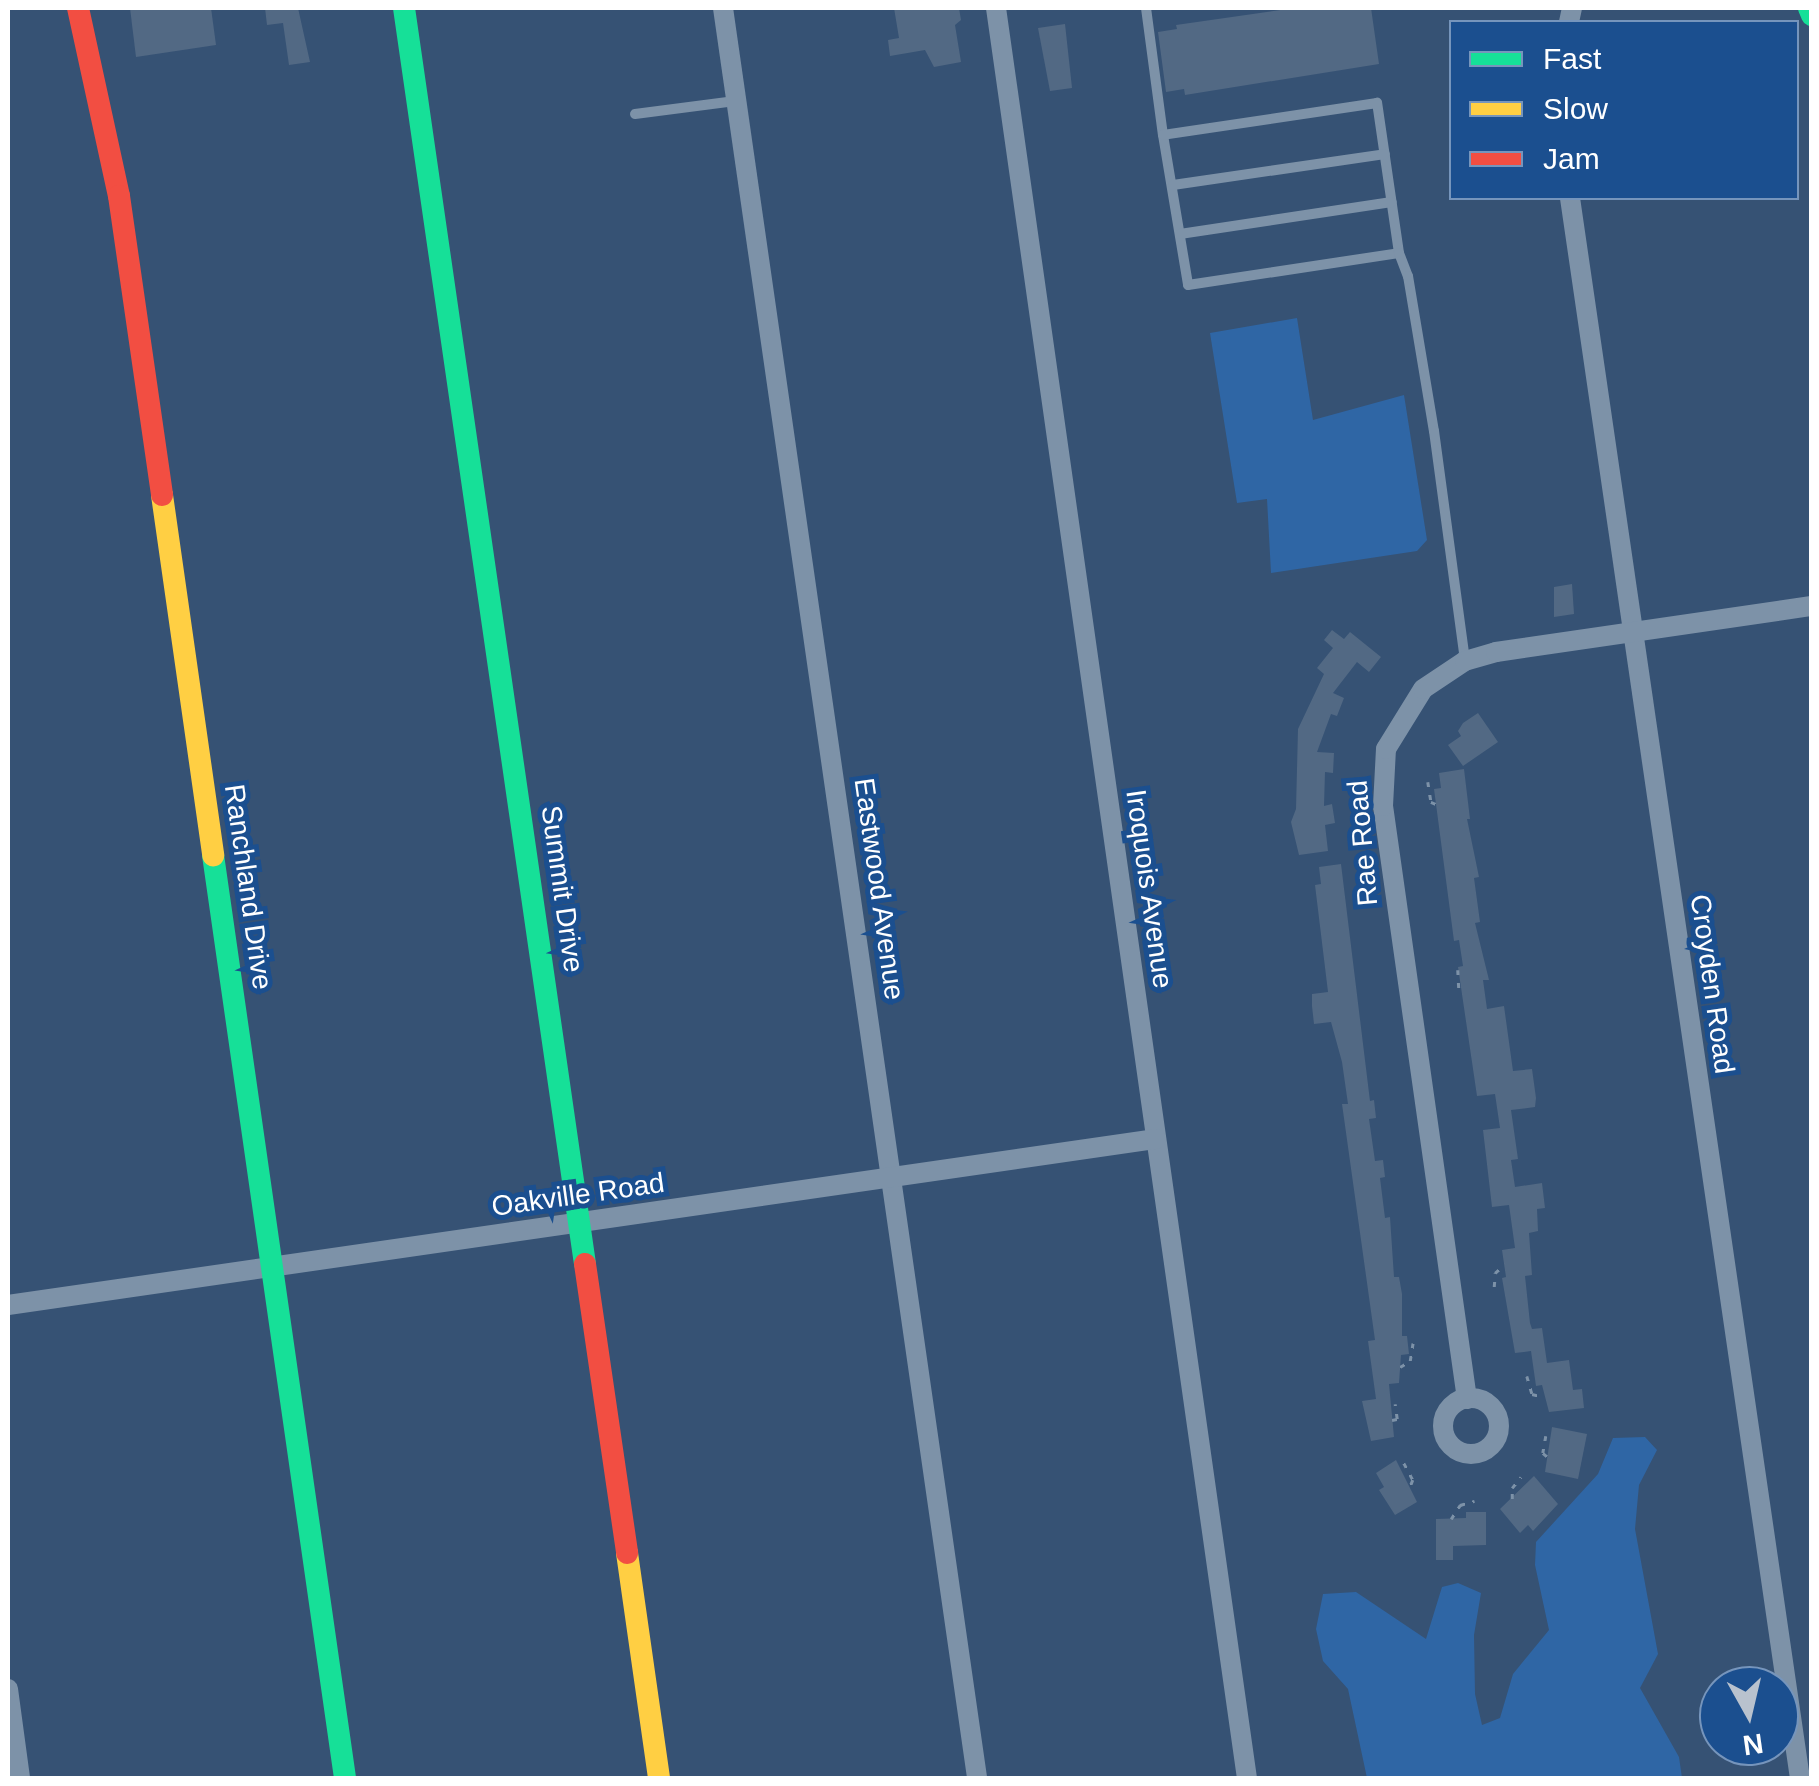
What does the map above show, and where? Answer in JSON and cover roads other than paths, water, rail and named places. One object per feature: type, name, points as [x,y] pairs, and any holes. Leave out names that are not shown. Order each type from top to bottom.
[{"type":"street","name":"Ranchland Drive","points":[[78,8],[120,196],[345,1778]]},
{"type":"street","name":"Summit Drive","points":[[404,8],[659,1778]]},
{"type":"street","name":"Eastwood Avenue","points":[[723,8],[977,1778]]},
{"type":"street","name":"Iroquois Avenue","points":[[996,8],[1246,1778]]},
{"type":"street","points":[[1808,8],[1812,15]]},
{"type":"street","name":"Croyden Road","points":[[1570,200],[1800,1778]]},
{"type":"street","name":"Rae Road","points":[[1467,1399],[1381,789],[1386,749],[1423,690],[1465,661],[1496,652],[1812,606]]},
{"type":"street","name":"Oakville Road","points":[[8,1306],[1156,1139]]},
{"type":"street","points":[[8,1689],[20,1778]]},
{"type":"lane","points":[[1146,8],[1188,285],[1400,253]]},
{"type":"lane","points":[[635,114],[736,101]]},
{"type":"lane","points":[[1163,135],[1377,103],[1400,253],[1408,276],[1425,374],[1465,661]]},
{"type":"lane","points":[[1173,185],[1385,154]]},
{"type":"lane","points":[[1180,234],[1392,202]]}]
